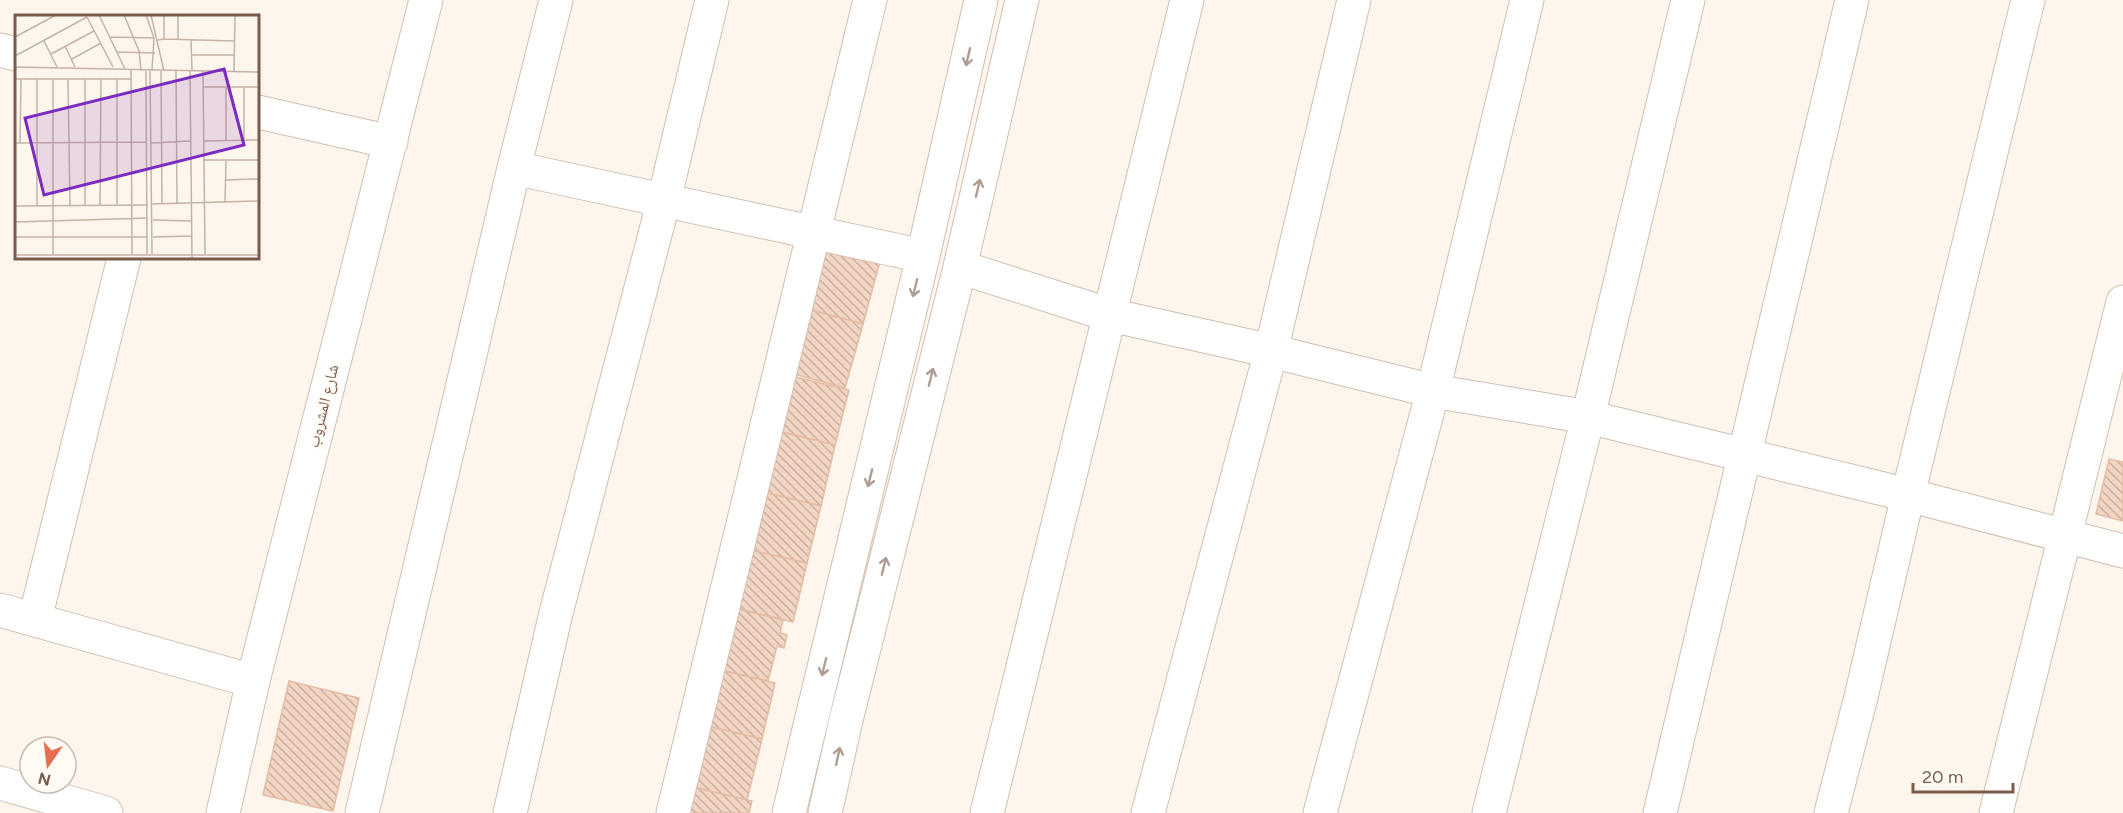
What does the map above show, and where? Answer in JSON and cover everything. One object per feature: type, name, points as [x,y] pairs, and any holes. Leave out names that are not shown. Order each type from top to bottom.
[{"type":"street","name":"شارع المشروب","points":[[223,813],[253,681],[426,0]]},
{"type":"street","points":[[362,813],[514,168],[556,0]]},
{"type":"street","points":[[510,813],[556,613],[664,200],[712,0]]},
{"type":"street","points":[[673,813],[870,0]]},
{"type":"street","points":[[789,813],[923,256],[981,0]]},
{"type":"street","points":[[825,813],[846,720],[960,267],[1022,0]]},
{"type":"street","points":[[987,813],[1187,0]]},
{"type":"street","points":[[1148,813],[1271,351],[1354,0]]},
{"type":"street","points":[[1320,813],[1433,391],[1527,0]]},
{"type":"street","points":[[1489,813],[1588,417],[1688,0]]},
{"type":"street","points":[[1660,813],[1852,0]]},
{"type":"street","points":[[1831,813],[1861,697],[2028,0]]},
{"type":"street","points":[[0,51],[15,54]]},
{"type":"street","points":[[260,112],[391,142]]},
{"type":"street","points":[[514,168],[923,256]]},
{"type":"street","points":[[35,619],[124,260]]},
{"type":"street","points":[[960,267],[1110,315],[1271,351],[1433,391],[1588,417],[1908,495],[2123,551]]},
{"type":"street","points":[[1996,813],[2123,302]]},
{"type":"street","points":[[0,610],[253,681]]},
{"type":"street","points":[[0,783],[106,813]]},
{"type":"building","points":[[819,238],[882,254],[863,324],[800,307]]},
{"type":"building","points":[[800,307],[863,324],[845,388],[783,371]]},
{"type":"building","points":[[783,374],[849,390],[835,445],[770,429]]},
{"type":"building","points":[[770,429],[835,445],[821,506],[755,490]]},
{"type":"building","points":[[2109,459],[2123,462],[2123,521],[2096,514]]},
{"type":"building","points":[[755,490],[821,506],[807,563],[741,548]]},
{"type":"building","points":[[741,548],[807,563],[793,622],[727,606]]},
{"type":"building","points":[[727,606],[783,620],[780,633],[787,635],[784,648],[777,646],[768,681],[712,668]]},
{"type":"building","points":[[712,668],[775,683],[762,739],[699,724]]},
{"type":"building","points":[[289,681],[359,698],[333,811],[263,795]]},
{"type":"building","points":[[699,724],[762,739],[747,800],[684,785]]},
{"type":"building","points":[[684,785],[752,801],[749,813],[677,813]]}]
